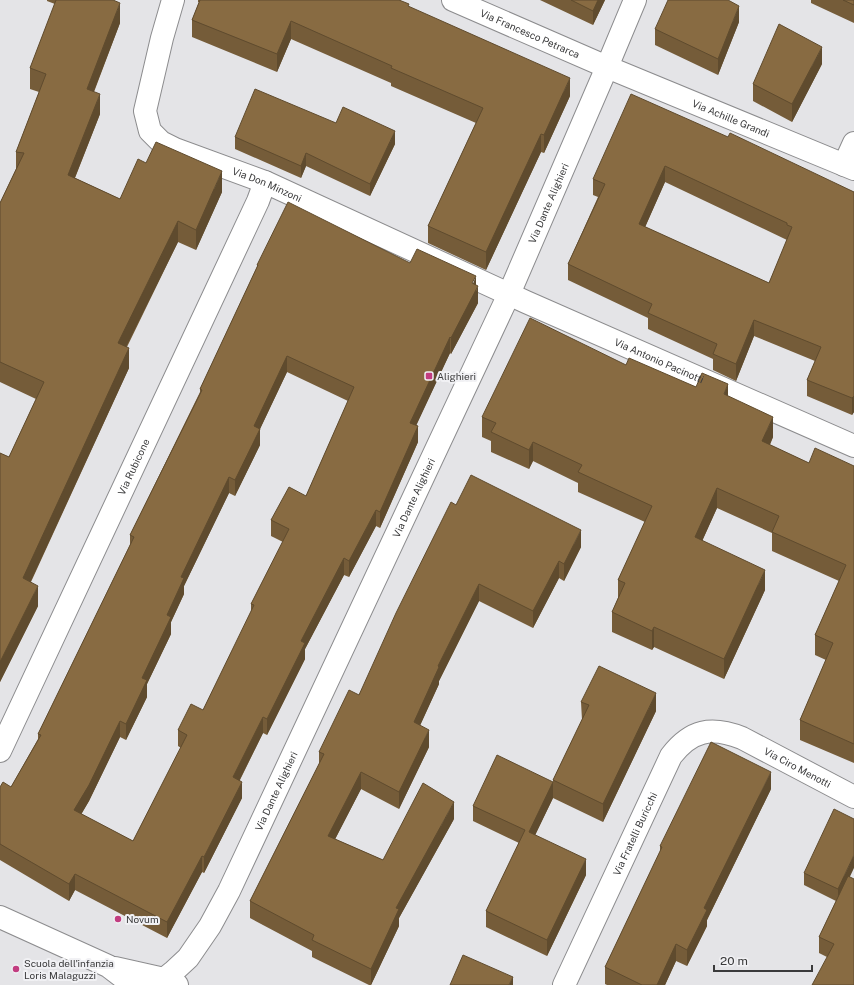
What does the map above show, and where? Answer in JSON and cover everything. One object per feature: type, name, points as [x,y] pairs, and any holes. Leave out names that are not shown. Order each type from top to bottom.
[{"type":"street","name":"Via Don Minzoni","points":[[174,0],[162,38],[145,111],[150,131],[161,142],[175,149],[265,182],[509,294]]},
{"type":"street","name":"Via Francesco Petrarca","points":[[453,0],[607,68]]},
{"type":"street","name":"Via Dante Alighieri","points":[[170,982],[174,971],[188,958],[210,926],[229,891],[509,294],[635,0]]},
{"type":"street","name":"Via Achille Grandi","points":[[607,68],[849,167]]},
{"type":"street","points":[[849,167],[854,143]]},
{"type":"street","name":"Via Rubicone","points":[[0,751],[258,201],[265,182]]},
{"type":"street","name":"Via Antonio Pacinotti","points":[[509,294],[854,446]]},
{"type":"street","name":"Via Fratelli Buricchi","points":[[564,985],[671,756],[678,747],[691,737],[703,732],[723,732],[742,738]]},
{"type":"street","name":"Via Ciro Menotti","points":[[742,738],[854,797]]},
{"type":"street","points":[[0,917],[108,966],[170,982]]},
{"type":"street","points":[[108,966],[133,985]]},
{"type":"building","points":[[56,0],[113,0],[120,3],[87,89],[100,94],[68,175],[120,199],[138,159],[146,163],[156,142],[222,171],[196,230],[178,221],[118,343],[129,348],[23,578],[38,586],[0,662],[0,453],[9,457],[44,382],[0,362],[0,203],[24,153],[16,152],[46,74],[30,68]]},
{"type":"building","points":[[200,0],[399,0],[409,4],[408,6],[570,78],[544,135],[541,134],[486,252],[428,226],[483,108],[391,68],[392,66],[291,21],[277,54],[192,20]]},
{"type":"building","points":[[571,0],[598,0],[593,11]]},
{"type":"building","points":[[668,0],[728,0],[739,6],[718,59],[655,29]]},
{"type":"building","points":[[843,0],[854,0],[854,5]]},
{"type":"building","points":[[779,24],[822,47],[792,104],[753,84]]},
{"type":"building","points":[[255,89],[336,123],[343,107],[395,131],[370,184],[306,153],[301,166],[235,137]]},
{"type":"building","points":[[631,94],[728,137],[730,133],[854,192],[854,396],[852,398],[807,380],[821,347],[754,320],[736,364],[713,354],[717,344],[648,313],[652,304],[568,264],[605,184],[593,179]],"holes":[[[665,166],[787,223],[787,225],[792,227],[769,283],[639,224]]]},
{"type":"building","points":[[288,202],[410,263],[417,249],[476,276],[472,283],[478,286],[451,338],[450,337],[410,423],[418,426],[380,512],[376,510],[349,561],[344,558],[301,641],[305,643],[267,719],[263,717],[233,777],[242,782],[204,857],[202,856],[167,922],[75,874],[69,884],[0,844],[0,787],[3,782],[11,787],[41,735],[38,734],[134,537],[130,535],[202,390],[200,389],[257,265]],"holes":[[[287,356],[354,387],[306,496],[289,487],[271,520],[289,529],[251,604],[254,605],[203,710],[191,704],[178,730],[187,735],[133,841],[74,810],[89,785],[120,721],[126,724],[147,680],[142,678],[171,617],[167,615],[184,578],[181,577],[229,477],[235,480],[260,429],[254,426]]]},
{"type":"building","points":[[530,318],[626,365],[629,358],[696,387],[702,373],[728,384],[724,394],[773,417],[762,441],[809,463],[815,448],[854,466],[854,744],[800,720],[833,643],[815,635],[846,565],[772,532],[779,516],[717,488],[695,537],[765,570],[724,659],[654,627],[652,631],[612,612],[625,583],[618,580],[652,506],[578,472],[582,465],[533,442],[529,450],[491,432],[496,423],[482,417]]},
{"type":"building","points":[[471,475],[581,530],[564,564],[559,561],[533,611],[479,584],[438,666],[439,667],[414,722],[429,730],[399,792],[361,772],[328,836],[383,860],[423,783],[454,802],[396,908],[399,909],[371,969],[312,940],[314,935],[250,901],[324,754],[319,752],[349,690],[359,695],[396,613],[451,502],[456,505]]},
{"type":"building","points":[[599,666],[656,693],[603,804],[553,780],[589,705],[581,702]]},
{"type":"building","points":[[711,742],[771,772],[704,908],[707,910],[687,950],[676,944],[657,985],[642,985],[605,967],[662,847],[660,846]]},
{"type":"building","points":[[497,755],[553,782],[529,832],[586,859],[547,940],[486,911],[525,830],[473,806]]},
{"type":"building","points":[[834,809],[854,819],[854,855],[838,889],[804,873]]},
{"type":"building","points":[[848,876],[854,879],[854,985],[812,985],[834,944],[819,937]]},
{"type":"building","points":[[463,955],[513,977],[509,985],[450,985]]},
{"type":"place","name":"Alighieri","points":[[429,376]]},
{"type":"place","name":"Novum","points":[[118,919]]},
{"type":"place","name":"Scuola dell'infanzia Loris Malaguzzi","points":[[16,969]]}]
